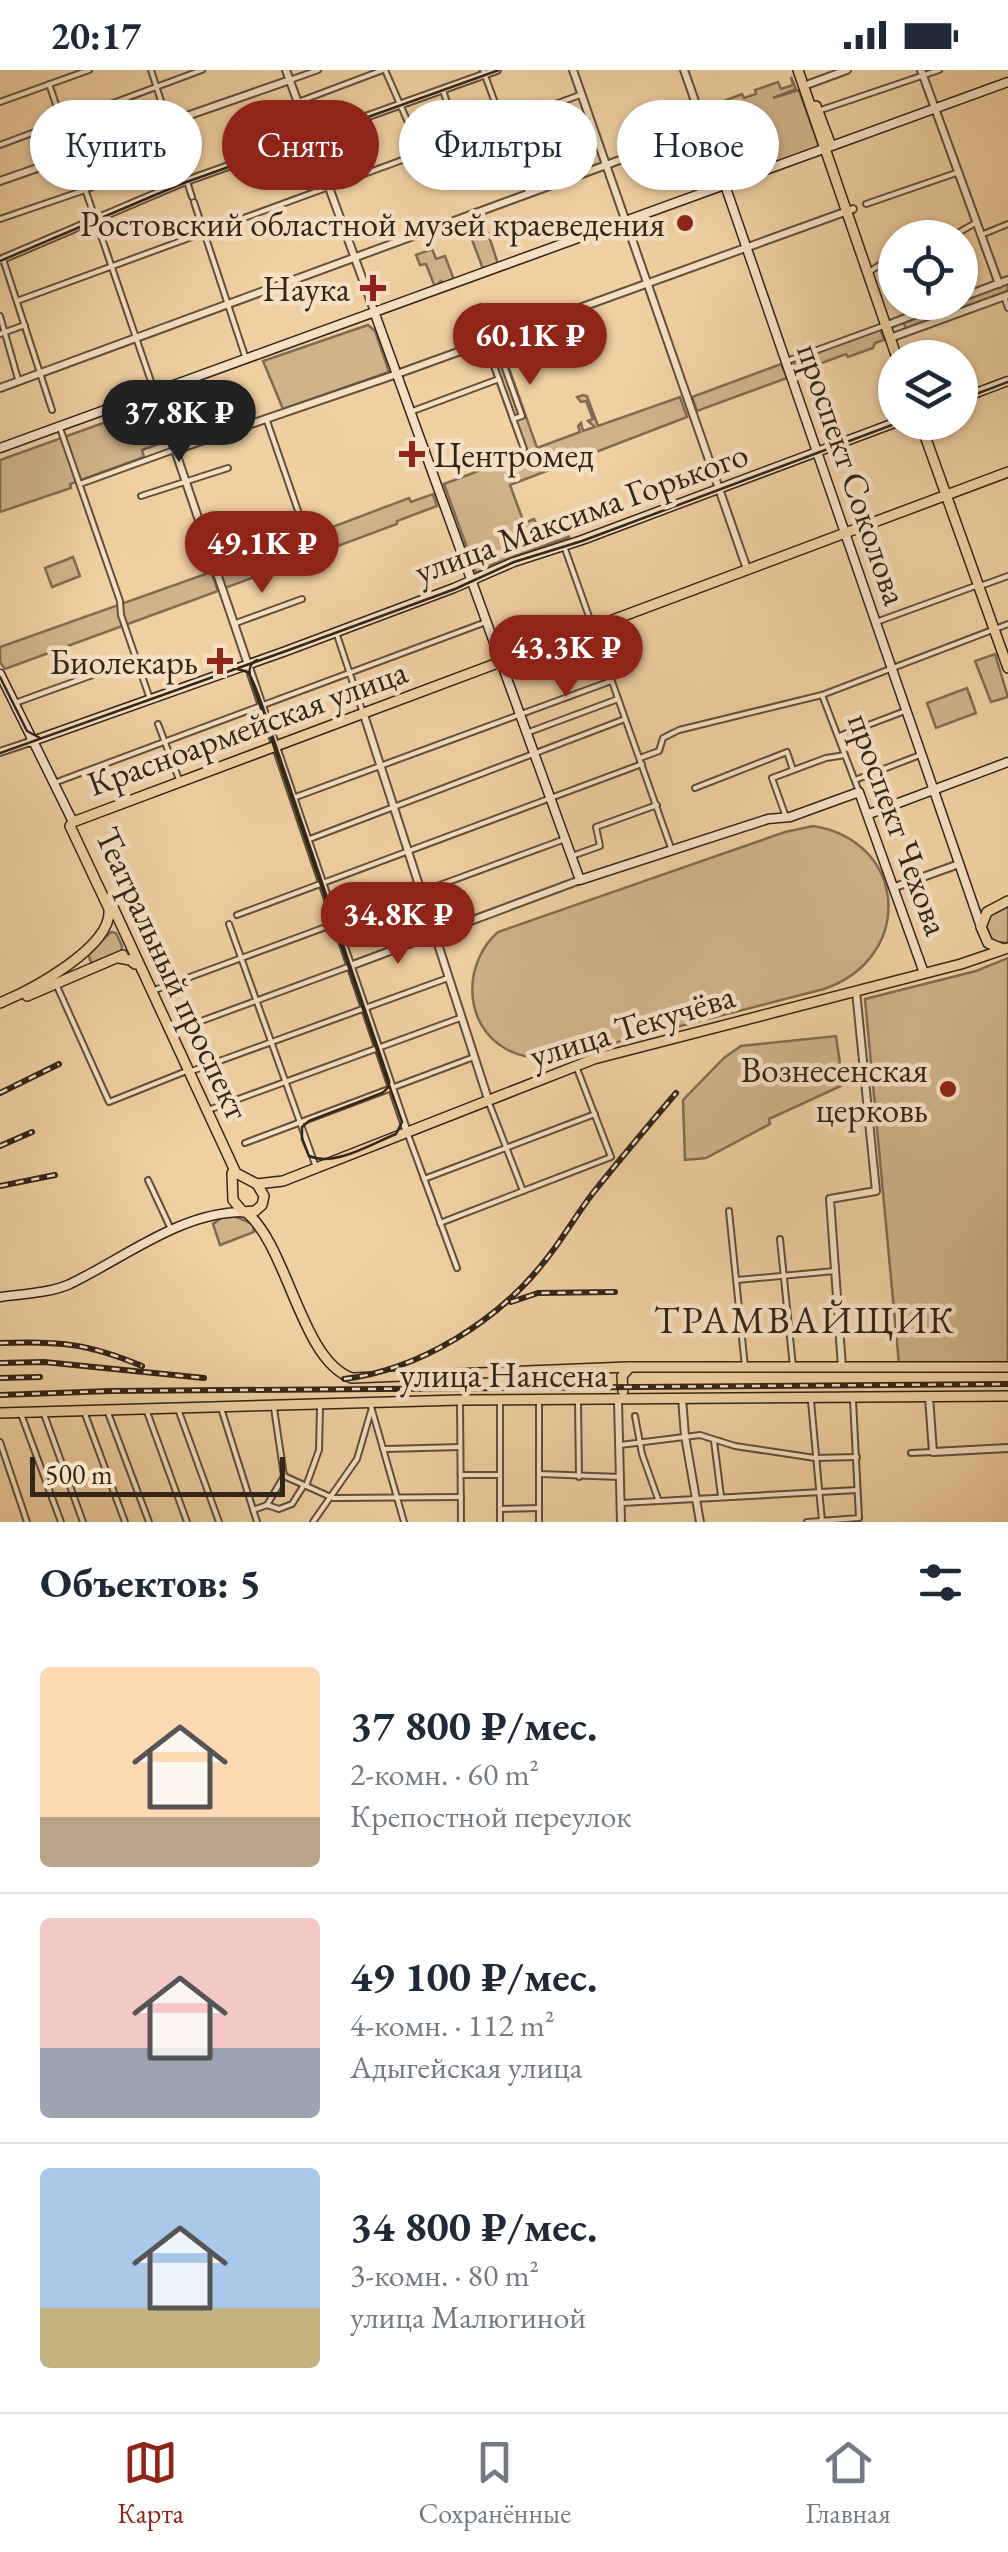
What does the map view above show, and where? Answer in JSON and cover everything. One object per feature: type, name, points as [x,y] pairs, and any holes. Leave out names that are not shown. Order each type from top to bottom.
[{"type":"main road","points":[[801,70],[829,150]]},
{"type":"main road","points":[[801,70],[853,209],[892,323],[894,340]]},
{"type":"main road","points":[[779,169],[1008,84]]},
{"type":"main road","points":[[0,450],[723,190]]},
{"type":"main road","name":"проспект Соколова","points":[[726,190],[981,927]]},
{"type":"main road","points":[[853,209],[892,323]]},
{"type":"main road","points":[[0,450],[376,316]]},
{"type":"main road","points":[[376,316],[580,880],[859,792]]},
{"type":"main road","points":[[978,392],[1008,381]]},
{"type":"main road","name":"улица Максима Горького","points":[[32,741],[878,430]]},
{"type":"main road","points":[[929,440],[1008,657]]},
{"type":"main road","name":"Красноармейская улица","points":[[72,824],[1008,474]]},
{"type":"main road","name":"Красноармейская улица","points":[[594,630],[747,568],[846,534]]},
{"type":"main road","points":[[1000,627],[1008,668]]},
{"type":"main road","name":"Театральный проспект","points":[[0,674],[236,1173],[253,1183]]},
{"type":"main road","name":"Театральный проспект","points":[[0,682],[54,783],[109,908],[110,919],[103,930]]},
{"type":"main road","name":"Красноармейская улица","points":[[80,838],[85,822],[277,748]]},
{"type":"main road","points":[[869,814],[1008,762]]},
{"type":"main road","name":"проспект Чехова","points":[[859,792],[924,973]]},
{"type":"main road","points":[[969,896],[978,904],[992,907]]},
{"type":"main road","points":[[1007,949],[988,943],[981,927],[992,907],[1008,901]]},
{"type":"main road","points":[[115,929],[126,938],[125,952],[120,958],[0,1005],[42,982],[86,950],[103,930],[115,929]]},
{"type":"main road","name":"улица Текучёва","points":[[253,1183],[283,1181],[576,1066],[1007,949]]},
{"type":"main road","points":[[86,950],[87,960],[98,967]]},
{"type":"main road","name":"Театральный проспект","points":[[120,958],[134,963],[233,1175],[234,1193]]},
{"type":"main road","name":"улица Текучёва","points":[[262,1202],[283,1181]]},
{"type":"main road","points":[[216,1213],[234,1193],[253,1183],[262,1202],[262,1228]]},
{"type":"main road","points":[[234,1193],[235,1204],[262,1228]]},
{"type":"main road","points":[[0,1297],[66,1286],[172,1231],[216,1213],[255,1211],[262,1202]]},
{"type":"main road","name":"улица Нансена","points":[[262,1228],[323,1352],[341,1374],[358,1379],[632,1366],[1008,1367]]},
{"type":"main road","points":[[616,1397],[622,1376],[632,1366]]},
{"type":"main road","points":[[609,1368],[622,1376]]},
{"type":"main road","name":"улица Нансена","points":[[0,1413],[370,1407],[460,1400],[627,1396],[642,1400],[1008,1396]]},
{"type":"street","points":[[0,102],[89,70]]},
{"type":"street","points":[[151,70],[161,100]]},
{"type":"street","points":[[122,100],[202,70]]},
{"type":"street","points":[[286,70],[297,100]]},
{"type":"street","points":[[202,110],[318,70]]},
{"type":"street","points":[[303,100],[384,70],[399,103]]},
{"type":"street","points":[[414,100],[496,70]]},
{"type":"street","points":[[573,70],[747,568]]},
{"type":"street","name":"проспект Соколова","points":[[684,70],[694,100]]},
{"type":"street","points":[[809,84],[848,70]]},
{"type":"street","points":[[818,111],[938,70]]},
{"type":"street","points":[[483,72],[493,100]]},
{"type":"street","points":[[922,73],[976,220]]},
{"type":"street","points":[[49,84],[54,100]]},
{"type":"street","points":[[442,90],[445,100]]},
{"type":"street","points":[[569,100],[582,95]]},
{"type":"street","points":[[0,144],[30,133]]},
{"type":"street","points":[[0,388],[617,161]]},
{"type":"street","points":[[0,181],[30,170]]},
{"type":"street","points":[[866,204],[959,172]]},
{"type":"street","points":[[0,219],[85,190],[406,1132],[457,1268]]},
{"type":"street","points":[[52,410],[2,259],[166,190]]},
{"type":"street","points":[[189,190],[247,360]]},
{"type":"street","points":[[17,301],[319,190]]},
{"type":"street","points":[[329,190],[376,316]]},
{"type":"street","points":[[527,190],[529,194]]},
{"type":"street","points":[[80,484],[853,209]]},
{"type":"street","points":[[981,235],[1008,224]]},
{"type":"street","points":[[978,225],[1004,282],[978,291]]},
{"type":"street","points":[[872,270],[878,266]]},
{"type":"street","points":[[893,337],[1006,295],[1008,308]]},
{"type":"street","points":[[0,316],[18,382]]},
{"type":"street","points":[[786,361],[900,320]]},
{"type":"street","points":[[892,323],[906,332]]},
{"type":"street","points":[[2,333],[25,325]]},
{"type":"street","points":[[494,338],[522,416],[518,432]]},
{"type":"street","points":[[485,341],[524,448]]},
{"type":"street","points":[[410,412],[499,379]]},
{"type":"street","points":[[513,419],[522,416]]},
{"type":"street","points":[[266,418],[305,531]]},
{"type":"street","points":[[61,431],[150,699]]},
{"type":"street","points":[[142,496],[228,468]]},
{"type":"street","points":[[564,546],[672,850]]},
{"type":"street","points":[[874,623],[1008,576]]},
{"type":"street","points":[[234,624],[302,600]]},
{"type":"street","points":[[54,783],[486,622]]},
{"type":"street","points":[[236,916],[641,762],[659,751],[664,738],[680,730],[822,695],[1000,627]]},
{"type":"street","points":[[336,632],[488,1099],[523,1191]]},
{"type":"street","points":[[15,703],[136,659]]},
{"type":"street","points":[[293,798],[611,681]]},
{"type":"street","name":"проспект Чехова","points":[[822,695],[859,792]]},
{"type":"street","points":[[526,733],[618,699]]},
{"type":"street","points":[[838,736],[904,710]]},
{"type":"street","points":[[307,840],[625,719]]},
{"type":"street","points":[[158,724],[180,782]]},
{"type":"street","name":"улица Максима Горького","points":[[0,752],[32,741]]},
{"type":"street","points":[[695,788],[786,752],[793,770]]},
{"type":"street","points":[[786,818],[771,779],[844,754]]},
{"type":"street","points":[[854,780],[920,755]]},
{"type":"street","points":[[572,856],[600,846],[596,828],[656,805]]},
{"type":"street","points":[[150,992],[565,840]]},
{"type":"street","points":[[895,887],[959,864]]},
{"type":"street","points":[[170,1032],[580,880]]},
{"type":"street","points":[[230,924],[316,1167]]},
{"type":"street","points":[[56,984],[109,1102],[448,978]]},
{"type":"street","points":[[842,1368],[830,1198],[876,1192],[856,990]]},
{"type":"street","points":[[206,1111],[461,1018]]},
{"type":"street","points":[[245,1143],[474,1057]]},
{"type":"street","points":[[440,1223],[612,1156],[576,1066]]},
{"type":"street","points":[[424,1178],[595,1114]]},
{"type":"street","points":[[148,1180],[172,1231]]},
{"type":"street","points":[[729,1212],[745,1367]]},
{"type":"street","points":[[780,1239],[793,1367]]},
{"type":"street","points":[[737,1280],[835,1271]]},
{"type":"street","points":[[616,1397],[621,1522]]},
{"type":"street","points":[[807,1522],[859,1518],[852,1397]]},
{"type":"street","points":[[929,1397],[933,1452]]},
{"type":"street","points":[[682,1398],[700,1522]]},
{"type":"street","points":[[810,1398],[822,1521]]},
{"type":"street","points":[[578,1399],[579,1477]]},
{"type":"street","points":[[460,1400],[461,1522]]},
{"type":"street","points":[[500,1400],[500,1522]]},
{"type":"street","points":[[539,1400],[539,1522]]},
{"type":"street","points":[[253,1510],[292,1504],[305,1485],[319,1450],[320,1406]]},
{"type":"street","points":[[370,1407],[404,1522]]},
{"type":"street","points":[[312,1522],[357,1459],[370,1407]]},
{"type":"street","points":[[221,1408],[257,1522]]},
{"type":"street","points":[[267,1505],[284,1476],[274,1408]]},
{"type":"street","points":[[178,1409],[219,1522]]},
{"type":"street","points":[[43,1410],[83,1522]]},
{"type":"street","points":[[83,1410],[125,1522]]},
{"type":"street","points":[[106,1410],[149,1522]]},
{"type":"street","points":[[146,1410],[187,1522]]},
{"type":"street","points":[[20,1411],[61,1522]]},
{"type":"street","points":[[635,1416],[658,1500]]},
{"type":"street","points":[[619,1445],[700,1435],[815,1458],[857,1457]]},
{"type":"street","points":[[715,1440],[721,1496]]},
{"type":"street","points":[[0,1442],[27,1522]]},
{"type":"street","points":[[384,1449],[460,1447]]},
{"type":"street","points":[[912,1453],[1008,1448]]},
{"type":"street","points":[[539,1474],[620,1477]]},
{"type":"street","points":[[461,1475],[500,1475]]},
{"type":"street","points":[[284,1476],[328,1498],[461,1497]]},
{"type":"street","points":[[620,1503],[857,1490]]},
{"type":"street","points":[[500,1509],[539,1508]]},
{"type":"shaded area","points":[[791,77],[796,89],[773,98],[799,90],[820,149],[779,164],[779,100],[726,100],[756,94],[755,90],[778,82],[781,89],[793,85]]},
{"type":"shaded area","points":[[474,227],[478,236],[488,233],[498,264],[483,269],[468,229]]},
{"type":"shaded area","points":[[432,249],[436,259],[445,256],[454,280],[441,281],[435,287],[426,264],[420,265],[416,255]]},
{"type":"shaded area","points":[[1008,283],[1008,291],[978,302],[978,294]]},
{"type":"shaded area","points":[[481,304],[484,311],[489,309],[497,333],[480,339],[470,317]]},
{"type":"shaded area","points":[[906,320],[930,320],[906,329]]},
{"type":"shaded area","points":[[368,325],[375,331],[389,372],[283,409],[263,361]]},
{"type":"shaded area","points":[[880,329],[884,340],[878,340],[873,348],[798,372],[793,361]]},
{"type":"shaded area","points":[[499,340],[537,448],[580,432],[581,423],[583,431],[595,427],[588,421],[593,419],[586,401],[577,397],[583,395],[587,396],[598,426],[680,397],[687,417],[510,485],[524,523],[534,519],[539,531],[563,522],[569,537],[476,573],[444,484],[523,454],[484,346]]},
{"type":"shaded area","points":[[781,364],[787,378],[697,411],[692,397]]},
{"type":"shaded area","points":[[147,407],[152,422],[160,420],[165,435],[164,442],[142,450],[144,457],[0,512],[0,460],[135,408],[137,411]]},
{"type":"shaded area","points":[[433,494],[437,506],[225,588],[219,570],[409,498],[411,502]]},
{"type":"shaded area","points":[[73,557],[80,576],[52,587],[45,568]]},
{"type":"shaded area","points":[[211,572],[218,591],[5,669],[0,662],[0,647]]},
{"type":"shaded area","points":[[995,654],[1008,697],[991,702],[975,661]]},
{"type":"shaded area","points":[[967,688],[976,713],[936,728],[927,703]]},
{"type":"shaded area","points":[[813,826],[844,836],[868,853],[882,876],[888,901],[886,928],[874,953],[854,974],[824,989],[552,1059],[511,1052],[481,1025],[472,993],[474,976],[486,945],[498,932],[785,832]]},
{"type":"shaded area","points":[[1008,905],[1008,943],[996,942],[986,925],[990,914]]},
{"type":"shaded area","points":[[111,932],[116,933],[121,953],[96,964],[91,962],[88,954]]},
{"type":"shaded area","points":[[1008,958],[1008,1362],[899,1364],[865,999],[976,971]]},
{"type":"shaded area","points":[[836,1036],[843,1085],[769,1119],[770,1124],[706,1158],[685,1160],[683,1100],[724,1058],[741,1046]]},
{"type":"shaded area","points":[[224,1216],[253,1224],[254,1232],[220,1245],[213,1224]]},
{"type":"tram line","points":[[0,261],[181,184],[499,70]]},
{"type":"tram line","points":[[978,393],[1008,382]]},
{"type":"tram line","points":[[0,753],[455,589],[514,562],[582,541],[878,430]]},
{"type":"tram line","points":[[234,668],[248,672],[250,676],[252,680],[257,692],[389,1081],[389,1085],[388,1087],[382,1093],[302,1127],[309,1156],[341,1157],[396,1134],[402,1122],[389,1085],[386,1077],[250,676],[252,663],[257,660]]},
{"type":"tram line","points":[[0,677],[27,731],[40,738]]},
{"type":"railway","points":[[0,1093],[59,1064]]},
{"type":"railway","points":[[344,1379],[372,1374],[428,1354],[504,1304],[544,1262],[593,1193],[676,1093]]},
{"type":"railway","points":[[0,1146],[32,1132]]},
{"type":"railway","points":[[0,1186],[55,1175]]},
{"type":"railway","points":[[511,1302],[538,1293],[615,1292]]},
{"type":"railway","points":[[0,1343],[72,1345],[142,1366]]},
{"type":"railway","points":[[0,1363],[44,1362],[204,1378]]},
{"type":"railway","points":[[0,1378],[40,1377]]},
{"type":"railway","points":[[0,1395],[1008,1384]]},
{"type":"place","name":"Ростовский областной музей краеведения","points":[[685,223]]},
{"type":"place","name":"Наука","points":[[373,288]]},
{"type":"place","name":"Центромед","points":[[412,454]]},
{"type":"place","name":"Биолекарь","points":[[220,661]]},
{"type":"place","name":"Вознесенская церковь","points":[[948,1089]]},
{"type":"district","name":"ТРАМВАЙЩИК","points":[[805,1319]]}]
